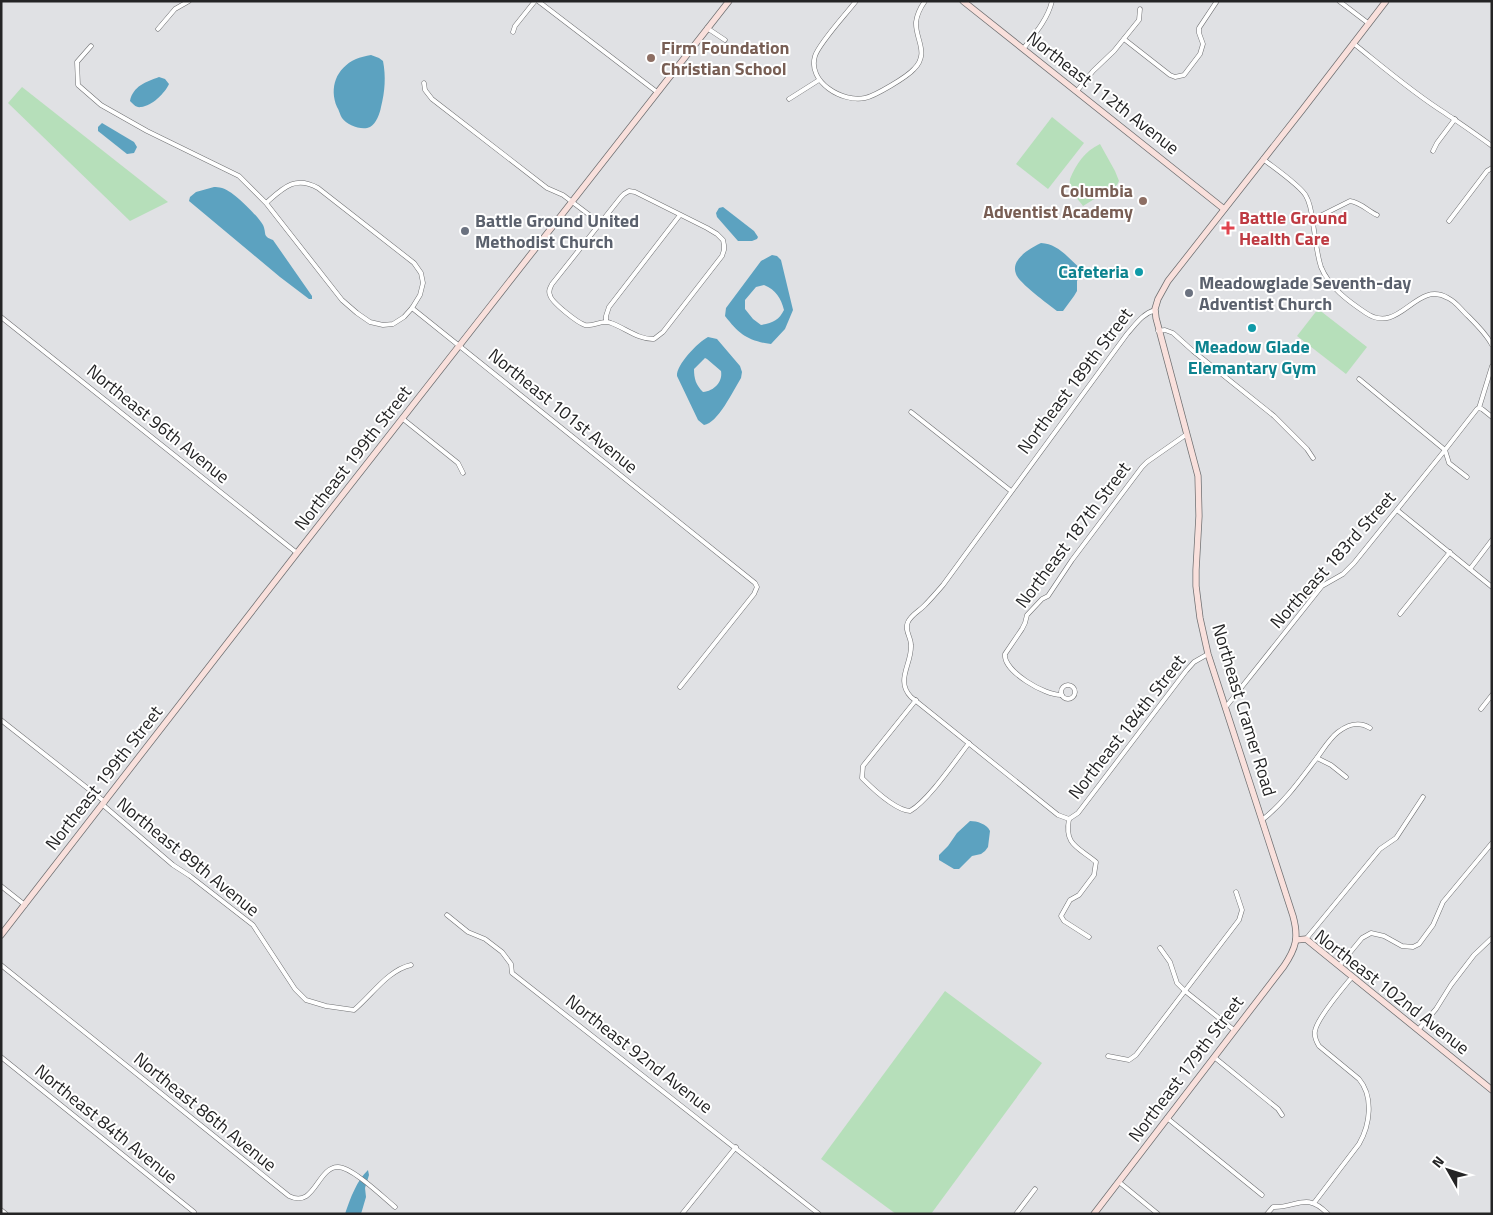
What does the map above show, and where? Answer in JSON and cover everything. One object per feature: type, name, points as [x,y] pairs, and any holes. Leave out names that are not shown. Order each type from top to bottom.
[{"type":"street","points":[[158,28],[175,9],[189,1]]},
{"type":"street","points":[[513,32],[515,26],[536,1],[571,25],[657,92]]},
{"type":"street","name":"Northeast 199th Street","points":[[1,935],[729,1]]},
{"type":"street","points":[[856,1],[820,47],[815,57],[816,73],[819,80],[832,90],[845,96],[863,99],[872,96],[907,75],[918,63],[922,48],[916,22],[918,11],[925,1]]},
{"type":"street","name":"Northeast 112th Avenue","points":[[963,1],[1224,209]]},
{"type":"street","points":[[1023,49],[1044,20],[1050,10],[1052,1]]},
{"type":"street","points":[[1124,39],[1170,75],[1178,77],[1186,72],[1202,52],[1203,44],[1199,28],[1217,1]]},
{"type":"street","points":[[1339,1],[1368,23]]},
{"type":"street","name":"Northeast 189th Street","points":[[916,700],[906,691],[904,678],[911,649],[911,642],[906,628],[908,622],[943,585],[1127,334],[1141,317],[1156,309],[1164,286],[1386,1]]},
{"type":"street","points":[[1076,91],[1093,71],[1110,56],[1139,20],[1140,9]]},
{"type":"street","points":[[708,28],[725,40]]},
{"type":"street","points":[[1353,43],[1445,114],[1492,146]]},
{"type":"street","points":[[91,46],[77,62],[78,85],[101,105],[147,131],[239,176],[266,203],[329,286],[357,313],[376,324],[393,324],[404,317],[417,301],[422,289],[422,278],[418,267],[389,242],[318,188],[306,183],[292,184],[281,190],[266,203]]},
{"type":"street","points":[[789,99],[819,80]]},
{"type":"street","points":[[424,83],[425,90],[432,98],[547,188],[564,195],[600,223]]},
{"type":"street","points":[[1433,151],[1455,119]]},
{"type":"street","points":[[1263,159],[1306,195],[1309,202],[1319,259],[1326,278],[1338,291],[1364,312],[1376,318],[1386,319],[1400,313],[1423,296],[1439,294],[1450,298],[1488,338],[1492,345]]},
{"type":"street","points":[[1449,221],[1492,168]]},
{"type":"street","points":[[627,192],[635,192],[680,215],[717,234],[723,240],[724,252],[663,332],[656,338],[645,339],[606,321],[591,325],[582,323],[553,301],[550,295],[552,284],[622,195],[627,192]]},
{"type":"street","points":[[1312,220],[1350,201],[1356,202],[1377,215]]},
{"type":"street","points":[[606,321],[608,306],[680,215]]},
{"type":"street","name":"Northeast 101st Avenue","points":[[412,308],[756,583],[757,587],[754,594],[680,687]]},
{"type":"street","name":"Northeast Cramer Road","points":[[1156,309],[1158,331],[1198,476],[1199,516],[1196,586],[1200,618],[1208,654],[1293,916],[1297,932],[1296,940]]},
{"type":"street","name":"Northeast 96th Avenue","points":[[1,317],[297,553]]},
{"type":"street","points":[[1158,331],[1165,330],[1173,333],[1274,416],[1307,449],[1313,458]]},
{"type":"street","points":[[1492,366],[1479,408],[1482,408],[1492,416]]},
{"type":"street","points":[[1359,379],[1446,450],[1449,463],[1467,477]]},
{"type":"street","name":"Northeast 183rd Street","points":[[1225,708],[1322,586],[1343,574],[1354,563],[1479,408]]},
{"type":"street","points":[[912,412],[1011,491]]},
{"type":"street","points":[[403,419],[458,463],[463,473]]},
{"type":"street","name":"Northeast 187th Street","points":[[1062,695],[1043,691],[1027,682],[1008,665],[1004,657],[1005,654],[1025,624],[1027,615],[1042,598],[1048,596],[1072,560],[1142,467],[1187,434]]},
{"type":"street","points":[[1397,510],[1492,587]]},
{"type":"street","points":[[1470,569],[1492,540]]},
{"type":"street","points":[[1400,614],[1450,552]]},
{"type":"street","name":"Northeast 184th Street","points":[[1070,819],[1078,813],[1186,671],[1194,662],[1208,654]]},
{"type":"street","points":[[1481,709],[1492,695]]},
{"type":"street","points":[[968,743],[920,803],[910,811],[904,811],[894,805],[862,778],[863,766],[916,700],[1058,815],[1070,819],[1068,828],[1070,841],[1096,862],[1096,868],[1094,875],[1078,895],[1070,900],[1061,916],[1064,921],[1089,937]]},
{"type":"street","name":"Northeast 89th Avenue","points":[[1,720],[104,804],[173,865],[190,876],[252,925],[295,989],[306,1000],[326,1006],[354,1010],[392,974],[400,968],[411,964]]},
{"type":"street","points":[[1262,820],[1286,796],[1331,738],[1346,727],[1359,723],[1370,728]]},
{"type":"street","points":[[1317,758],[1331,765],[1346,777]]},
{"type":"street","points":[[1306,939],[1380,849],[1396,838],[1423,797]]},
{"type":"street","points":[[1339,966],[1362,938],[1371,933],[1384,936],[1402,946],[1413,947],[1419,944],[1433,925],[1443,902],[1492,842]]},
{"type":"street","points":[[1,886],[25,905]]},
{"type":"street","points":[[1108,1056],[1128,1060],[1133,1058],[1185,992],[1241,916],[1241,906],[1236,892]]},
{"type":"street","name":"Northeast 92nd Avenue","points":[[447,914],[468,932],[484,939],[502,952],[511,964],[512,973],[819,1214]]},
{"type":"street","points":[[1418,1030],[1440,1004],[1451,985],[1470,960],[1492,938]]},
{"type":"street","name":"Northeast 102nd Avenue","points":[[1296,940],[1306,939],[1492,1090]]},
{"type":"street","name":"Northeast 179th Street","points":[[1094,1214],[1284,966],[1292,954],[1296,940]]},
{"type":"street","points":[[1160,948],[1170,962],[1177,983],[1185,992],[1234,1030]]},
{"type":"street","name":"Northeast 86th Avenue","points":[[1,965],[289,1196],[295,1199],[302,1199],[311,1192],[326,1173],[333,1168],[339,1167],[356,1175],[395,1207]]},
{"type":"street","points":[[1314,1203],[1365,1134],[1367,1127],[1368,1092],[1359,1079],[1319,1046],[1315,1040],[1314,1032],[1318,1022],[1352,977]]},
{"type":"street","name":"Northeast 84th Avenue","points":[[1,1057],[194,1212]]},
{"type":"street","points":[[1214,1057],[1278,1109],[1282,1115]]},
{"type":"street","points":[[1167,1118],[1262,1195]]},
{"type":"street","points":[[682,1214],[736,1147]]},
{"type":"street","points":[[1119,1182],[1158,1214]]},
{"type":"street","points":[[1016,1214],[1035,1189]]},
{"type":"street","points":[[1267,1214],[1273,1207],[1310,1201],[1328,1214]]},
{"type":"street","points":[[1,1210],[6,1214]]},
{"type":"green space","points":[[22,87],[168,202],[130,221],[8,103]]},
{"type":"green space","points":[[1052,117],[1084,143],[1048,189],[1016,164]]},
{"type":"green space","points":[[1100,144],[1119,181],[1117,185],[1083,206],[1070,187],[1070,179],[1082,158]]},
{"type":"green space","points":[[1318,309],[1367,347],[1346,374],[1297,336]]},
{"type":"green space","points":[[945,991],[1042,1063],[931,1214],[896,1214],[821,1159]]},
{"type":"water","points":[[371,55],[383,61],[385,78],[383,96],[380,112],[374,123],[367,128],[359,128],[347,123],[342,118],[335,100],[334,86],[343,68],[358,58]]},
{"type":"water","points":[[159,77],[165,79],[169,84],[158,98],[141,107],[136,106],[130,101],[137,88]]},
{"type":"water","points":[[102,123],[134,142],[137,147],[134,153],[127,154],[98,131],[98,127]]},
{"type":"water","points":[[214,187],[222,188],[232,193],[256,216],[263,225],[266,236],[273,240],[312,296],[312,299],[309,299],[280,277],[189,201],[190,197],[196,192]]},
{"type":"water","points":[[723,207],[754,231],[758,237],[757,239],[738,241],[717,217],[716,213],[719,208]]},
{"type":"water","points":[[1041,243],[1058,249],[1082,270],[1077,281],[1077,291],[1063,311],[1057,311],[1041,299],[1022,283],[1016,274],[1016,264],[1022,255]]},
{"type":"water","points":[[772,255],[777,256],[781,260],[793,310],[785,329],[771,344],[756,341],[745,336],[725,316],[726,308],[761,261]],"holes":[[[764,285],[772,289],[777,295],[784,310],[775,320],[761,325],[745,309],[745,300],[756,287]]]},
{"type":"water","points":[[708,337],[717,339],[740,366],[742,372],[741,378],[720,413],[715,419],[704,425],[698,420],[677,376],[684,360]],"holes":[[[705,358],[721,371],[721,379],[711,390],[703,392],[696,382],[694,369]]]},
{"type":"water","points":[[970,821],[987,826],[990,831],[988,847],[981,854],[972,856],[959,869],[954,869],[939,860],[939,855],[957,833]]},
{"type":"water","points":[[368,1170],[369,1175],[365,1188],[366,1197],[361,1214],[345,1214],[357,1184]]},
{"type":"place","name":"Firm Foundation Christian School","points":[[651,58]]},
{"type":"place","name":"Columbia Adventist Academy","points":[[1143,201]]},
{"type":"place","name":"Battle Ground Health Care","points":[[1228,228]]},
{"type":"place","name":"Battle Ground United Methodist Church","points":[[465,231]]},
{"type":"place","name":"Cafeteria","points":[[1139,272]]},
{"type":"place","name":"Meadowglade Seventh-day Adventist Church","points":[[1189,293]]},
{"type":"place","name":"Meadow Glade Elemantary Gym","points":[[1252,328]]}]
